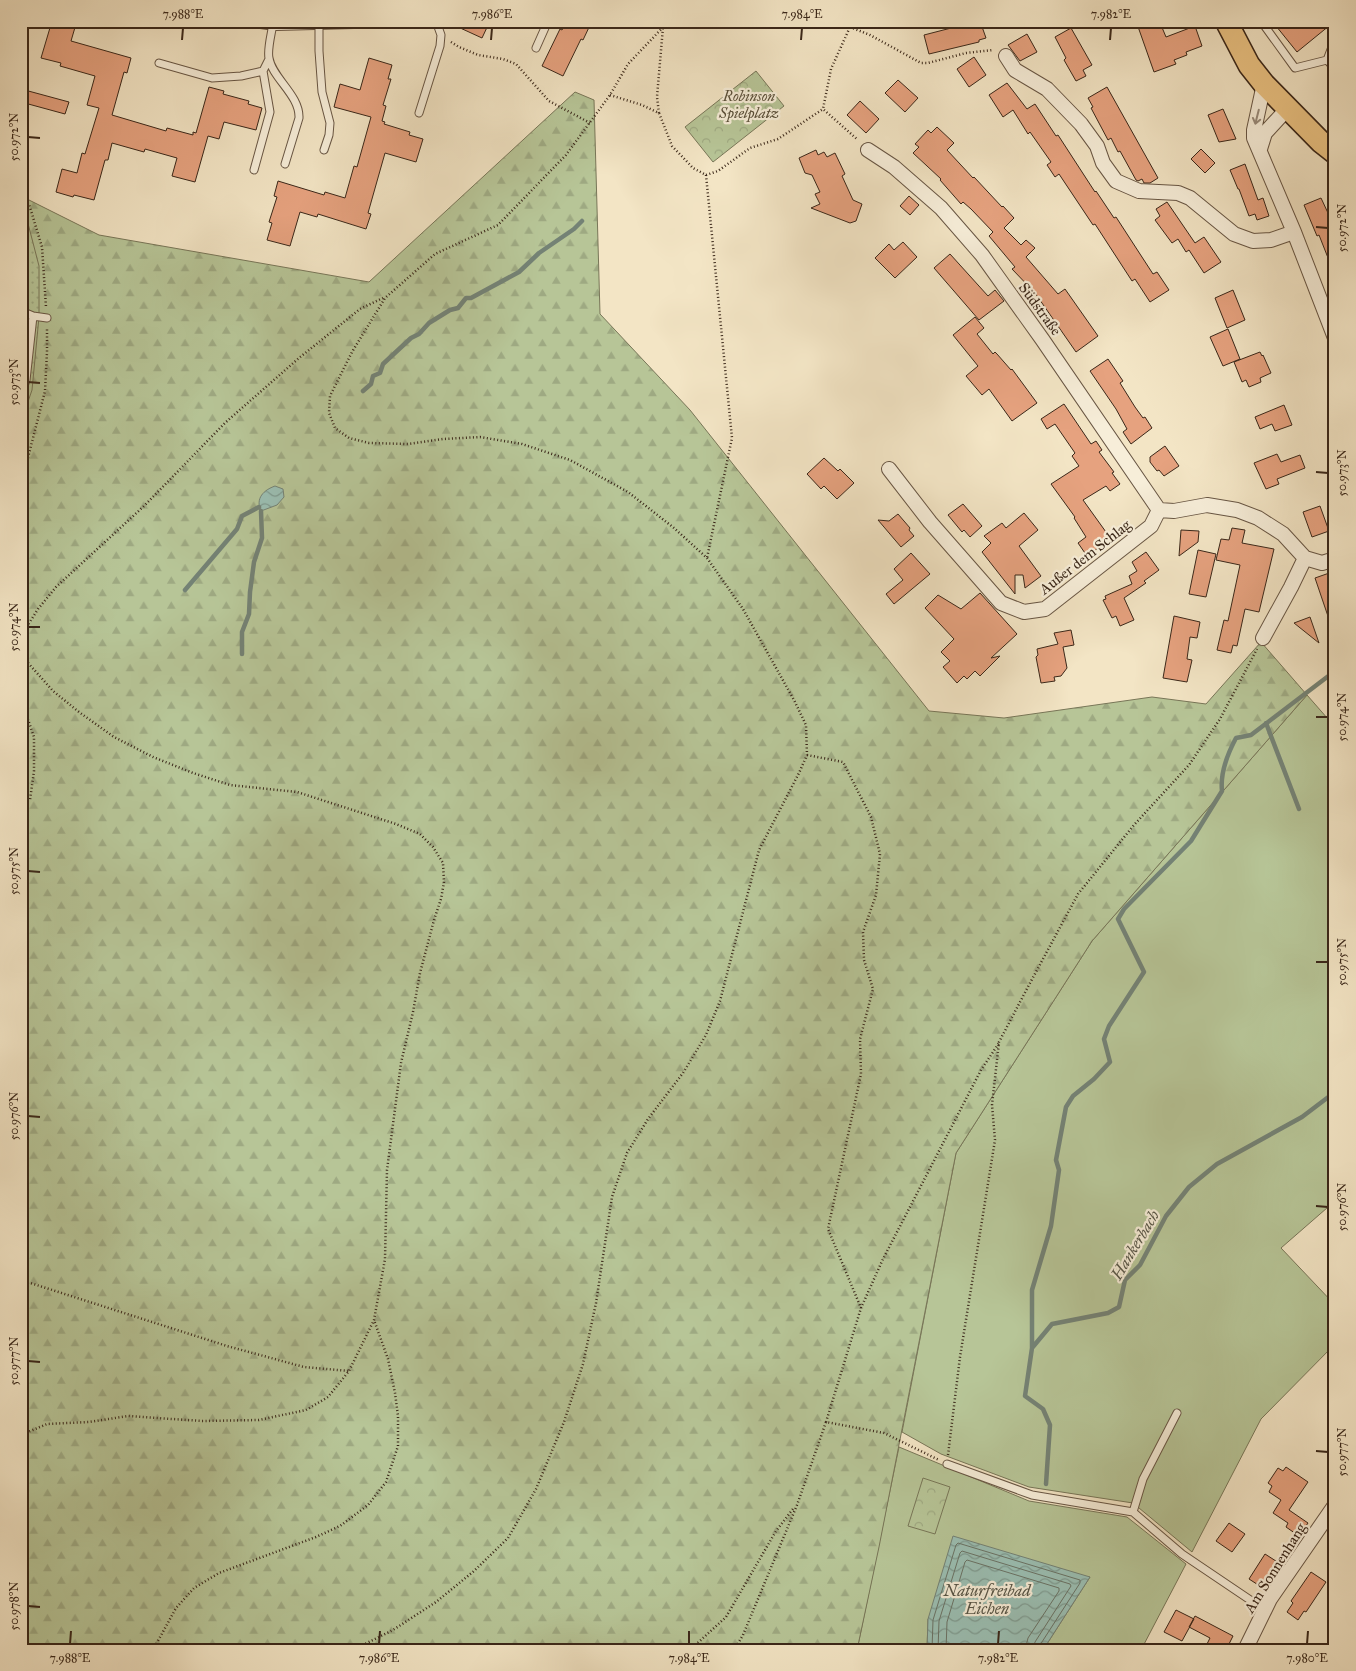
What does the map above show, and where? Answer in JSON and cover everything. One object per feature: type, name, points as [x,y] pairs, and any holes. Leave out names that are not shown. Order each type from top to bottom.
[{"type":"main road","points":[[1226,21],[1250,65],[1264,84],[1321,142],[1335,153]]},
{"type":"street","points":[[267,22],[319,23],[354,21]]},
{"type":"street","points":[[1006,56],[1015,70],[1047,89],[1081,124],[1097,146],[1102,163],[1116,181],[1139,192],[1178,193],[1190,198],[1234,234],[1253,241],[1271,240],[1294,232]]},
{"type":"street","points":[[1264,84],[1254,138],[1294,232],[1335,338]]},
{"type":"street","points":[[1260,149],[1265,133],[1288,108]]},
{"type":"street","name":"Südstraße","points":[[868,150],[894,167],[941,208],[982,255],[1159,510]]},
{"type":"street","name":"Außer dem Schlag","points":[[889,469],[930,522],[1001,603],[1024,612],[1045,609],[1151,526],[1159,510]]},
{"type":"street","points":[[1159,510],[1174,511],[1207,506],[1237,510],[1258,518],[1283,534],[1305,558],[1322,563],[1335,559]]},
{"type":"street","points":[[1262,638],[1292,587],[1305,558]]},
{"type":"street","name":"Am Sonnenhang","points":[[1245,1650],[1270,1599],[1335,1505]]},
{"type":"lane","points":[[419,113],[440,46],[441,35],[436,21]]},
{"type":"lane","points":[[536,48],[548,21]]},
{"type":"lane","points":[[1261,21],[1295,68],[1327,60]]},
{"type":"lane","points":[[267,22],[269,59],[295,100],[299,111],[299,118],[285,164]]},
{"type":"lane","points":[[319,23],[322,92],[330,123],[329,135],[324,150]]},
{"type":"lane","points":[[1327,60],[1335,39]]},
{"type":"lane","points":[[254,170],[270,112],[263,71],[269,59]]},
{"type":"lane","points":[[1327,60],[1335,69]]},
{"type":"lane","points":[[159,63],[212,78],[241,76],[263,71]]},
{"type":"lane","points":[[21,311],[33,316],[47,318]]},
{"type":"lane","points":[[21,396],[26,380],[33,316]]},
{"type":"lane","points":[[1133,1512],[1144,1479],[1177,1413]]},
{"type":"lane","points":[[947,1464],[1032,1495],[1133,1512],[1182,1554],[1265,1610]]},
{"type":"path","points":[[21,647],[26,628],[38,609],[56,587],[143,508],[226,422],[299,358],[360,309],[384,298],[435,254],[498,226],[566,155],[610,95],[628,64],[669,21]]},
{"type":"path","points":[[663,27],[657,97],[659,113],[672,146],[693,168],[706,175],[718,171],[750,148],[778,139],[823,109],[831,69],[850,28],[848,21]]},
{"type":"path","points":[[850,28],[870,35],[921,63],[994,50],[1006,56]]},
{"type":"path","points":[[441,35],[459,47],[478,55],[503,59],[516,64],[549,101],[590,124]]},
{"type":"path","points":[[610,95],[642,105],[659,113]]},
{"type":"path","points":[[823,109],[868,150]]},
{"type":"path","points":[[706,175],[732,438],[707,558]]},
{"type":"path","points":[[353,1650],[393,1630],[436,1602],[474,1571],[508,1538],[536,1489],[564,1422],[583,1364],[596,1303],[612,1197],[628,1153],[648,1119],[683,1074],[706,1035],[720,1001],[759,850],[807,755],[806,725],[743,610],[707,558],[674,528],[628,492],[570,460],[522,444],[480,437],[443,439],[408,444],[369,444],[349,438],[335,428],[328,414],[330,396],[352,352],[384,298]]},
{"type":"path","points":[[734,1650],[743,1635],[796,1505],[826,1422],[861,1308],[883,1259],[980,1070],[999,1042],[1078,894],[1134,825],[1189,765],[1220,719],[1262,638]]},
{"type":"path","points":[[21,654],[53,691],[73,707],[114,737],[153,757],[230,785],[297,792],[396,824],[420,834],[433,847],[443,863],[444,882],[441,899],[422,964],[414,1012],[401,1063],[387,1170],[385,1259],[374,1320],[349,1371],[328,1397],[306,1410],[259,1420],[202,1421],[128,1416],[90,1422],[47,1424],[21,1435]]},
{"type":"path","points":[[21,699],[34,737],[34,771],[30,800]]},
{"type":"path","points":[[807,755],[843,762],[871,818],[880,854],[876,895],[863,932],[864,960],[873,989],[860,1039],[861,1074],[828,1229],[861,1308]]},
{"type":"path","points":[[826,1422],[884,1433],[947,1464],[960,1357],[995,1140],[992,1105],[999,1042]]},
{"type":"path","points":[[21,1280],[78,1300],[284,1362],[304,1367],[349,1371]]},
{"type":"path","points":[[153,1650],[176,1608],[194,1588],[219,1573],[316,1537],[340,1526],[368,1506],[386,1482],[398,1446],[398,1416],[388,1359],[374,1320]]},
{"type":"path","points":[[690,1650],[726,1617],[776,1531],[796,1505]]},
{"type":"green space","name":"Robinson Spielplatz","points":[[756,71],[784,106],[713,162],[685,127]]},
{"type":"green space","points":[[575,92],[594,100],[600,314],[690,410],[929,711],[1004,718],[1152,697],[1206,704],[1261,642],[1307,695],[1092,941],[956,1153],[857,1650],[21,1650],[21,196],[99,235],[369,282]]},
{"type":"green space","points":[[21,207],[24,208],[39,266],[39,317],[32,390],[21,422]]},
{"type":"green space","points":[[1307,695],[1335,727],[1335,1201],[1281,1248],[1335,1305],[1335,1344],[1261,1419],[1192,1552],[1133,1503],[1029,1487],[941,1454],[902,1432],[956,1153],[1092,941]]},
{"type":"green space","points":[[899,1447],[1029,1501],[1127,1517],[1186,1564],[1141,1650],[1043,1650],[1090,1577],[928,1619],[927,1650],[857,1650]]},
{"type":"green space","points":[[923,1478],[950,1487],[935,1534],[908,1526]]},
{"type":"water","points":[[275,486],[283,489],[284,497],[277,505],[261,511],[259,506],[260,498],[267,490]]},
{"type":"water","name":"Naturfreibad Eichen","points":[[953,1536],[1090,1577],[1043,1650],[927,1650],[928,1619]]},
{"type":"building","points":[[52,21],[66,21],[76,24],[71,41],[131,58],[127,73],[124,72],[112,115],[166,131],[167,128],[193,135],[193,132],[196,133],[209,87],[224,91],[223,94],[249,101],[248,104],[262,108],[256,130],[224,122],[219,139],[208,136],[195,182],[172,176],[177,158],[145,149],[144,152],[112,143],[108,160],[105,160],[94,200],[56,192],[62,169],[77,173],[82,153],[85,154],[99,108],[87,105],[95,76],[60,66],[61,63],[41,58]]},
{"type":"building","points":[[445,21],[490,21],[482,38]]},
{"type":"building","points":[[567,21],[592,21],[563,76],[542,66],[560,29],[562,30]]},
{"type":"building","points":[[954,21],[980,21],[986,38],[979,40],[979,42],[929,54],[924,35],[955,27]]},
{"type":"building","points":[[1136,21],[1154,21],[1156,27],[1161,25],[1166,37],[1195,26],[1202,46],[1186,52],[1187,55],[1174,60],[1176,64],[1154,72]]},
{"type":"building","points":[[1272,21],[1335,21],[1297,52]]},
{"type":"building","points":[[1071,28],[1092,65],[1083,70],[1086,76],[1076,81],[1064,60],[1066,58],[1055,37]]},
{"type":"building","points":[[1027,34],[1037,52],[1020,61],[1008,45]]},
{"type":"building","points":[[974,57],[986,75],[969,87],[957,69]]},
{"type":"building","points":[[369,58],[392,65],[388,79],[391,79],[383,105],[386,106],[382,121],[385,122],[384,124],[410,132],[409,135],[423,139],[416,162],[385,153],[368,213],[371,214],[366,229],[318,214],[317,217],[300,212],[290,246],[267,240],[272,223],[269,222],[277,197],[274,196],[278,181],[324,195],[325,192],[345,198],[354,166],[357,167],[371,117],[334,107],[340,84],[360,90]]},
{"type":"building","points":[[898,80],[918,98],[905,112],[885,93]]},
{"type":"building","points":[[1007,83],[1027,109],[1035,104],[1056,136],[1058,135],[1095,192],[1114,218],[1116,217],[1153,274],[1157,272],[1169,290],[1150,302],[1135,279],[1132,281],[1095,224],[1093,225],[1059,174],[1055,177],[1047,165],[1051,162],[1030,132],[1028,134],[1013,110],[1003,117],[989,95]]},
{"type":"building","points":[[1107,87],[1158,178],[1150,183],[1144,183],[1142,179],[1136,180],[1111,138],[1108,140],[1091,108],[1093,107],[1088,98]]},
{"type":"building","points":[[21,89],[69,102],[65,114],[21,102]]},
{"type":"building","points":[[860,101],[879,119],[866,133],[847,115]]},
{"type":"building","points":[[1223,109],[1236,139],[1219,142],[1208,115]]},
{"type":"building","points":[[937,127],[954,143],[947,150],[1014,218],[1004,228],[1021,245],[1026,240],[1035,248],[1026,257],[1058,294],[1065,289],[1098,336],[1076,352],[1035,293],[1012,269],[1015,267],[989,236],[993,232],[963,202],[961,204],[941,179],[913,153],[919,147],[915,144],[928,130],[931,133]]},
{"type":"building","points":[[1201,149],[1215,163],[1205,173],[1191,159]]},
{"type":"building","points":[[816,150],[818,155],[824,152],[827,157],[835,153],[845,174],[842,176],[853,200],[862,204],[856,221],[850,223],[811,208],[820,204],[815,194],[820,192],[812,175],[805,173],[799,158]]},
{"type":"building","points":[[1245,164],[1258,200],[1263,198],[1269,216],[1257,220],[1255,214],[1249,216],[1230,170]]},
{"type":"building","points":[[909,196],[919,205],[910,215],[900,206]]},
{"type":"building","points":[[1321,198],[1335,228],[1334,273],[1319,235],[1317,236],[1304,205]]},
{"type":"building","points":[[1167,202],[1195,243],[1204,237],[1221,262],[1204,273],[1189,250],[1186,252],[1178,239],[1172,243],[1155,220],[1160,216],[1156,209]]},
{"type":"building","points":[[903,242],[917,257],[895,278],[875,258],[889,244],[894,250]]},
{"type":"building","points":[[950,254],[988,296],[995,290],[1004,301],[979,320],[934,268]]},
{"type":"building","points":[[1233,290],[1245,320],[1227,328],[1215,298]]},
{"type":"building","points":[[975,317],[984,328],[977,334],[993,354],[995,352],[1012,369],[1037,403],[1012,421],[989,389],[982,395],[966,376],[978,366],[953,335]]},
{"type":"building","points":[[1228,329],[1240,359],[1223,366],[1210,337]]},
{"type":"building","points":[[1260,352],[1271,373],[1260,378],[1261,382],[1249,387],[1246,380],[1242,382],[1234,362]]},
{"type":"building","points":[[1108,359],[1123,381],[1120,383],[1135,407],[1152,428],[1131,444],[1123,432],[1127,429],[1116,409],[1090,371]]},
{"type":"building","points":[[1064,404],[1091,444],[1096,441],[1102,450],[1099,452],[1114,472],[1112,473],[1120,484],[1110,491],[1106,486],[1083,500],[1111,539],[1087,556],[1078,543],[1086,537],[1075,517],[1051,484],[1079,466],[1072,456],[1075,453],[1055,424],[1047,429],[1041,419]]},
{"type":"building","points":[[1284,405],[1292,425],[1275,431],[1272,424],[1260,429],[1255,417]]},
{"type":"building","points":[[1165,446],[1179,466],[1164,476],[1150,462],[1150,457]]},
{"type":"building","points":[[1277,454],[1281,462],[1300,455],[1305,468],[1277,479],[1279,484],[1266,489],[1254,463]]},
{"type":"building","points":[[824,458],[838,471],[840,469],[854,483],[837,499],[824,486],[821,489],[807,474]]},
{"type":"building","points":[[963,504],[982,526],[970,537],[964,530],[962,532],[948,515]]},
{"type":"building","points":[[1320,506],[1329,531],[1312,537],[1303,512]]},
{"type":"building","points":[[1024,513],[1038,530],[1019,546],[1041,576],[1025,588],[1023,575],[1015,575],[1015,594],[982,552],[991,543],[984,536],[1002,523],[1006,528]]},
{"type":"building","points":[[898,514],[914,536],[901,547],[878,520],[889,521]]},
{"type":"building","points":[[1232,528],[1245,530],[1242,543],[1274,549],[1259,612],[1245,609],[1237,646],[1233,645],[1231,653],[1217,650],[1224,620],[1228,621],[1240,565],[1216,560],[1221,539],[1229,540]]},
{"type":"building","points":[[1181,530],[1199,531],[1198,542],[1179,556]]},
{"type":"building","points":[[1198,550],[1216,554],[1206,597],[1189,594]]},
{"type":"building","points":[[1146,552],[1159,570],[1144,581],[1146,583],[1124,598],[1134,620],[1120,626],[1116,616],[1112,618],[1103,600],[1106,599],[1105,596],[1132,584],[1129,576],[1137,571],[1132,562]]},
{"type":"building","points":[[911,553],[930,574],[894,604],[886,594],[903,580],[894,569]]},
{"type":"building","points":[[1335,571],[1335,631],[1333,631],[1315,578]]},
{"type":"building","points":[[980,593],[1017,634],[991,658],[1000,656],[980,676],[975,671],[967,679],[964,676],[957,683],[943,667],[950,661],[941,652],[954,639],[925,608],[938,595],[961,609]]},
{"type":"building","points":[[1174,616],[1200,622],[1197,638],[1190,637],[1187,659],[1192,660],[1187,682],[1163,678]]},
{"type":"building","points":[[1310,617],[1319,643],[1294,623]]},
{"type":"building","points":[[1071,630],[1074,645],[1063,647],[1067,668],[1061,676],[1054,677],[1055,681],[1041,683],[1036,657],[1038,655],[1037,649],[1058,644],[1054,633]]},
{"type":"building","points":[[1286,1467],[1308,1482],[1289,1510],[1308,1523],[1299,1536],[1286,1527],[1288,1523],[1273,1513],[1281,1500],[1269,1492],[1272,1486],[1268,1483],[1278,1468],[1283,1471]]},
{"type":"building","points":[[1229,1523],[1245,1534],[1232,1552],[1216,1541]]},
{"type":"building","points":[[1265,1554],[1279,1563],[1263,1588],[1249,1579]]},
{"type":"building","points":[[1311,1572],[1326,1582],[1306,1612],[1304,1611],[1298,1620],[1287,1612],[1293,1603],[1291,1601]]},
{"type":"building","points":[[1176,1610],[1194,1619],[1182,1641],[1164,1632]]},
{"type":"building","points":[[1195,1616],[1233,1636],[1226,1650],[1204,1650],[1210,1638],[1189,1627]]},
{"type":"waterway","points":[[363,391],[371,384],[373,376],[380,373],[383,364],[411,338],[419,334],[429,323],[450,310],[458,308],[466,298],[471,298],[519,272],[539,253],[574,229],[582,221]]},
{"type":"waterway","points":[[185,590],[237,529],[242,516],[259,507]]},
{"type":"waterway","points":[[242,654],[242,632],[249,614],[254,562],[262,538],[261,511]]},
{"type":"waterway","points":[[1032,1348],[1032,1290],[1051,1226],[1059,1170],[1056,1160],[1066,1107],[1073,1096],[1094,1079],[1110,1062],[1104,1039],[1109,1026],[1144,972],[1118,919],[1124,909],[1191,841],[1222,791],[1225,763],[1236,738],[1251,735],[1335,671]]},
{"type":"waterway","points":[[1266,723],[1299,809]]},
{"type":"waterway","name":"Hankerbach","points":[[1046,1484],[1050,1425],[1043,1409],[1025,1396],[1032,1348],[1052,1324],[1108,1313],[1119,1307],[1125,1280],[1140,1265],[1166,1216],[1189,1187],[1217,1164],[1302,1117],[1335,1092]]}]
